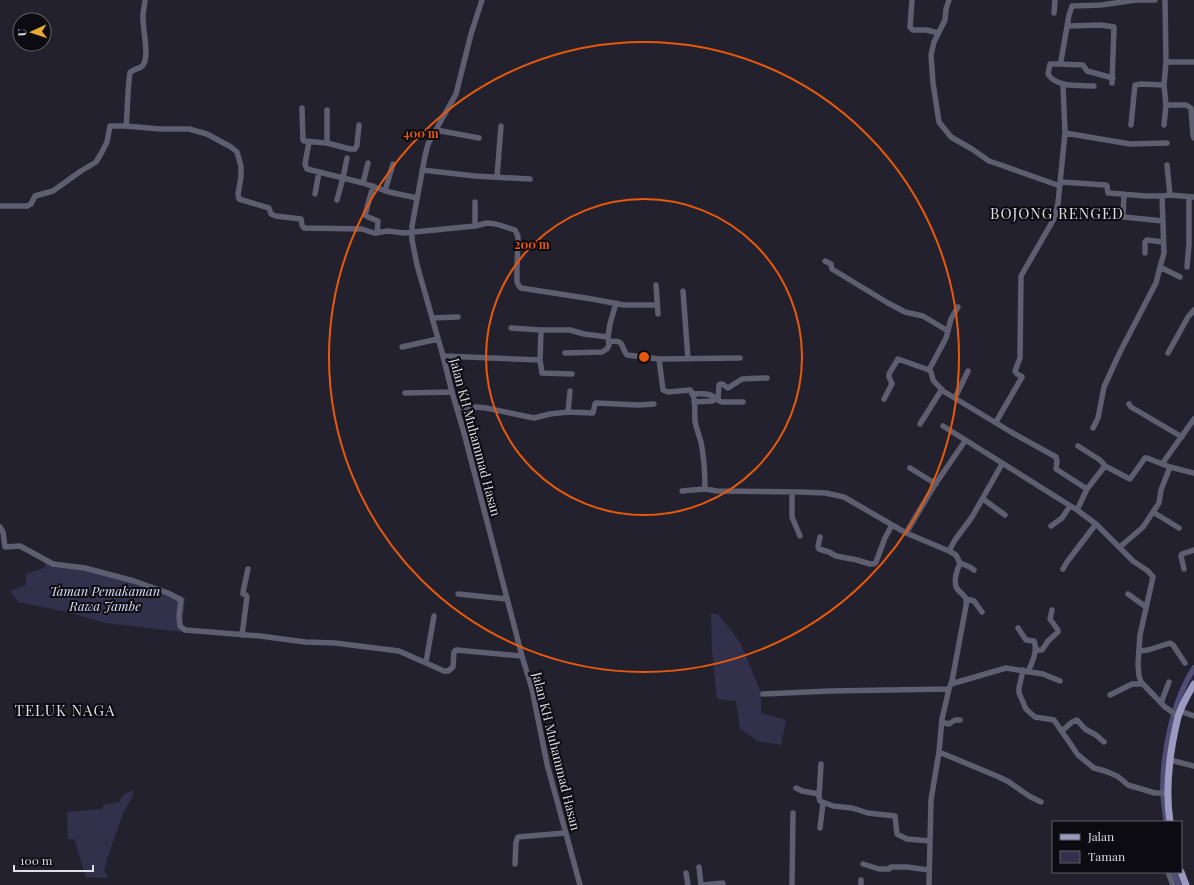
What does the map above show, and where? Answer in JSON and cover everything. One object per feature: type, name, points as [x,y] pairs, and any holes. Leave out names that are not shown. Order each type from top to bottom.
[{"type":"main road","points":[[1170,821],[1166,793],[1178,714],[1194,684]]},
{"type":"main road","points":[[1181,873],[1186,885]]},
{"type":"street","points":[[126,126],[130,73],[132,70],[140,68],[145,60],[143,16],[145,0]]},
{"type":"street","name":"Jalan KH Muhammad Hasan","points":[[482,0],[471,34],[456,94],[448,111],[428,144],[417,198],[412,240],[417,265],[443,356],[532,689],[547,764],[580,885]]},
{"type":"street","points":[[912,0],[910,28],[913,30],[927,30],[938,33]]},
{"type":"street","points":[[949,0],[945,20],[933,45],[931,55],[933,83],[939,122],[949,136],[972,149],[988,161],[1002,164],[1060,184],[1106,185],[1108,193],[1192,197],[1192,244],[1187,267]]},
{"type":"street","points":[[1054,13],[1055,0]]},
{"type":"street","points":[[1060,64],[1070,8],[1072,6],[1101,5],[1136,0],[1155,0]]},
{"type":"street","points":[[1164,125],[1166,105],[1164,85],[1166,62],[1166,0]]},
{"type":"street","points":[[1067,26],[1101,25],[1114,27],[1113,81],[1087,71],[1083,65],[1050,64],[1048,74],[1051,78],[1063,85],[1094,86]]},
{"type":"street","points":[[1166,62],[1194,62]]},
{"type":"street","points":[[1132,125],[1135,86],[1141,84],[1164,85]]},
{"type":"street","points":[[996,422],[1022,377],[1015,371],[1020,358],[1021,276],[1055,217],[1058,203],[1065,133],[1063,85]]},
{"type":"street","points":[[1166,105],[1190,106],[1194,138]]},
{"type":"street","points":[[302,108],[304,141],[327,143],[350,149],[355,148],[357,145],[358,126]]},
{"type":"street","points":[[327,110],[327,143]]},
{"type":"street","points":[[0,206],[30,206],[35,196],[53,191],[96,162],[107,142],[110,126],[189,129],[207,134],[231,147],[237,152],[241,166],[238,196],[241,201],[269,208],[271,214],[276,216],[301,219],[303,227],[362,229],[368,232],[376,233],[388,231],[404,233],[475,226],[490,223],[512,229],[517,232],[517,282],[521,288],[624,305],[657,305]]},
{"type":"street","points":[[497,177],[501,126]]},
{"type":"street","points":[[436,130],[479,138]]},
{"type":"street","points":[[1065,133],[1130,144],[1167,143]]},
{"type":"street","points":[[308,142],[306,168],[364,183],[385,191],[417,198]]},
{"type":"street","points":[[337,200],[347,158]]},
{"type":"street","points":[[364,183],[368,163]]},
{"type":"street","points":[[385,191],[393,164]]},
{"type":"street","points":[[1168,165],[1170,195]]},
{"type":"street","points":[[422,170],[475,176],[530,179]]},
{"type":"street","points":[[315,194],[319,172]]},
{"type":"street","points":[[373,186],[365,215],[378,220],[376,233]]},
{"type":"street","points":[[1124,194],[1124,218],[1163,221]]},
{"type":"street","points":[[1093,428],[1098,418],[1104,387],[1156,282],[1164,253],[1162,196]]},
{"type":"street","points":[[475,202],[475,226]]},
{"type":"street","points":[[1145,253],[1145,242],[1147,240],[1163,242]]},
{"type":"street","points":[[825,261],[831,264],[832,269],[888,303],[905,312],[923,316],[948,331]]},
{"type":"street","points":[[1160,267],[1180,277]]},
{"type":"street","points":[[656,285],[658,314]]},
{"type":"street","points":[[683,290],[688,359]]},
{"type":"street","points":[[565,353],[602,352],[607,349],[616,303]]},
{"type":"street","points":[[929,370],[946,338],[951,319],[958,307]]},
{"type":"street","points":[[1168,353],[1193,313]]},
{"type":"street","points":[[432,318],[458,317]]},
{"type":"street","points":[[511,328],[570,330],[620,342],[627,355],[659,359],[740,358]]},
{"type":"street","points":[[541,330],[540,360],[542,373],[572,374]]},
{"type":"street","points":[[402,347],[438,339]]},
{"type":"street","points":[[443,356],[540,360]]},
{"type":"street","points":[[659,359],[663,390],[668,392],[690,390],[692,394],[695,422],[700,441],[704,469],[705,489]]},
{"type":"street","points":[[884,399],[892,384],[889,374],[898,359],[929,370],[931,372],[932,379],[942,389],[1011,432],[1056,457],[1056,469],[1087,489]]},
{"type":"street","points":[[955,398],[968,371]]},
{"type":"street","points":[[717,399],[718,388],[721,384],[724,384],[727,388],[729,388],[742,379],[767,378]]},
{"type":"street","points":[[920,424],[942,389]]},
{"type":"street","points":[[568,412],[570,390]]},
{"type":"street","points":[[405,393],[452,392]]},
{"type":"street","points":[[692,394],[713,395],[722,402],[743,402]]},
{"type":"street","points":[[694,402],[712,401],[717,399]]},
{"type":"street","points":[[457,408],[486,408],[535,418],[550,414],[568,412],[593,413],[596,403],[638,405],[654,404]]},
{"type":"street","points":[[1129,404],[1131,407],[1182,437]]},
{"type":"street","points":[[1162,464],[1194,419]]},
{"type":"street","points":[[943,426],[1096,524],[1133,561],[1154,577],[1140,635],[1138,664],[1140,680],[1142,684],[1163,705],[1178,714],[1194,716]]},
{"type":"street","points":[[906,533],[965,441]]},
{"type":"street","points":[[1078,446],[1100,460],[1105,466],[1130,479],[1145,458],[1149,458],[1170,467],[1194,473]]},
{"type":"street","points":[[949,551],[983,500],[1002,464]]},
{"type":"street","points":[[1076,510],[1087,489],[1105,466]]},
{"type":"street","points":[[1120,548],[1143,527],[1154,512],[1170,467]]},
{"type":"street","points":[[910,468],[936,484]]},
{"type":"street","points":[[682,491],[705,489],[717,491],[826,493],[844,497],[906,533],[949,551],[958,557],[960,563],[957,568],[956,585],[966,599],[974,601],[982,612]]},
{"type":"street","points":[[792,492],[792,516],[800,536]]},
{"type":"street","points":[[983,500],[1005,515]]},
{"type":"street","points":[[1051,526],[1062,518],[1070,506]]},
{"type":"street","points":[[1154,512],[1178,528]]},
{"type":"street","points":[[1063,569],[1096,524]]},
{"type":"street","points":[[820,537],[818,547],[821,550],[836,556],[874,564],[892,525]]},
{"type":"street","points":[[0,527],[3,532],[2,547],[20,546],[53,564],[85,568],[134,581],[168,593],[181,600],[179,621],[180,626],[185,630],[305,642],[335,643],[399,651],[444,671],[448,671],[453,667],[454,652],[456,650],[522,656]]},
{"type":"street","points":[[1184,569],[1181,555],[1194,550]]},
{"type":"street","points":[[960,563],[974,570]]},
{"type":"street","points":[[242,635],[247,597],[243,594],[243,592],[248,569]]},
{"type":"street","points":[[458,594],[507,599]]},
{"type":"street","points":[[1128,594],[1146,607]]},
{"type":"street","points":[[929,885],[931,800],[939,752],[942,722],[964,618],[966,599]]},
{"type":"street","points":[[1036,650],[1042,650],[1048,641],[1058,632],[1050,619],[1052,610]]},
{"type":"street","points":[[426,662],[434,616]]},
{"type":"street","points":[[1018,628],[1026,640],[1034,641],[1036,643],[1036,650],[1019,688],[1019,693],[1026,709],[1035,717],[1054,720],[1078,755],[1094,768],[1117,776],[1128,785],[1155,793],[1166,793]]},
{"type":"street","points":[[1139,651],[1148,650],[1170,643],[1185,663]]},
{"type":"street","points":[[763,694],[950,686],[1006,668],[1042,674],[1060,681]]},
{"type":"street","points":[[1163,705],[1169,682]]},
{"type":"street","points":[[1110,695],[1132,684],[1142,684]]},
{"type":"street","points":[[942,722],[949,724],[955,720],[960,720]]},
{"type":"street","points":[[1062,731],[1072,722],[1077,720],[1085,729],[1096,735],[1104,742]]},
{"type":"street","points":[[939,752],[999,777],[1041,802]]},
{"type":"street","points":[[1170,760],[1194,766]]},
{"type":"street","points":[[821,764],[820,801],[833,806],[852,808],[868,813],[895,816],[898,834],[907,838],[930,841]]},
{"type":"street","points":[[796,788],[802,791],[819,794]]},
{"type":"street","points":[[820,828],[823,803]]},
{"type":"street","points":[[792,885],[793,814]]},
{"type":"street","points":[[515,864],[516,842],[518,837],[566,833]]},
{"type":"street","points":[[863,864],[889,870],[891,867],[907,867],[929,870]]},
{"type":"street","points":[[699,867],[701,885],[723,883]]},
{"type":"street","points":[[686,873],[688,885]]},
{"type":"street","points":[[1168,873],[1173,885]]},
{"type":"green space","name":"Taman Pemakaman Rawa Jambe","points":[[46,558],[54,563],[138,580],[185,597],[182,632],[105,623],[68,612],[18,602],[10,591],[26,585],[26,574],[44,568]]},
{"type":"green space","points":[[711,613],[719,615],[740,642],[761,693],[761,713],[786,720],[781,745],[758,741],[740,729],[736,701],[717,699],[712,652]]},
{"type":"green space","points":[[133,790],[133,796],[124,811],[108,856],[104,871],[108,878],[86,877],[74,839],[68,839],[67,812],[103,809],[103,805],[119,802],[123,795]]},
{"type":"waterway","points":[[1166,821],[1163,797],[1165,753],[1171,723],[1176,708],[1187,680],[1194,668]]},
{"type":"waterway","points":[[1174,873],[1179,885]]},
{"type":"district","name":"BOJONG RENGED","points":[[1057,213]]},
{"type":"district","name":"TELUK NAGA","points":[[65,710]]}]
